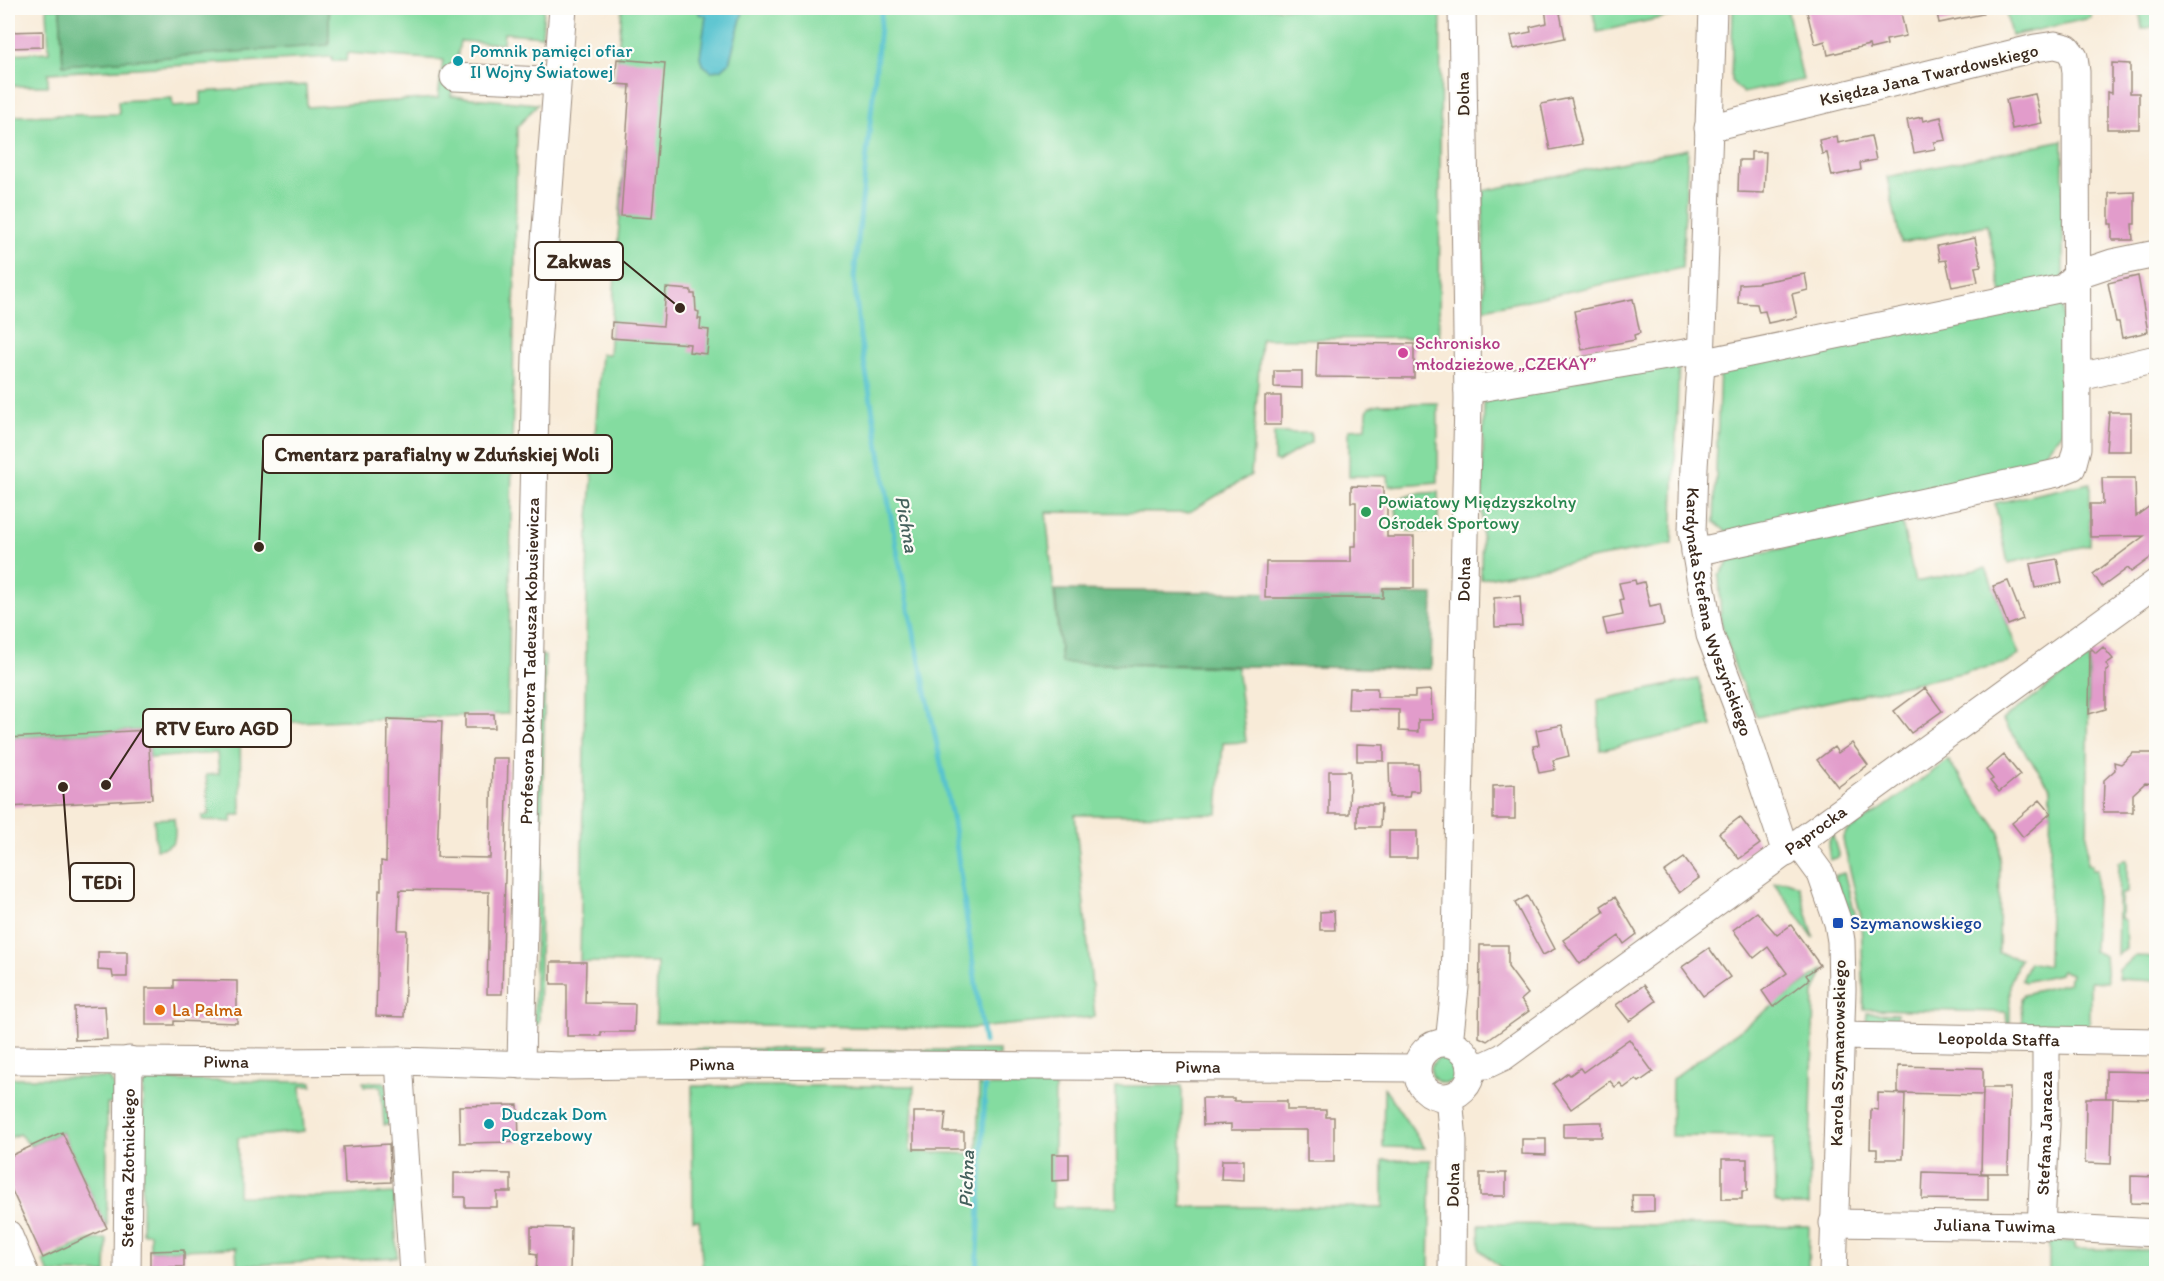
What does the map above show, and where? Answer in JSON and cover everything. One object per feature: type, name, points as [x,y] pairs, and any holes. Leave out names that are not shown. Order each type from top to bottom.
[{"type":"street","name":"Profesora Doktora Tadeusza Kobusiewicza","points":[[521,1065],[536,357],[563,8]]},
{"type":"street","name":"Dolna","points":[[1449,1043],[1455,987],[1468,390],[1462,8]]},
{"type":"street","name":"Kardynała Stefana Wyszyńskiego","points":[[1713,8],[1702,356],[1692,532],[1710,635],[1792,848]]},
{"type":"street","name":"Księdza Jana Twardowskiego","points":[[1695,552],[2057,473],[2072,467],[2077,448],[2076,72],[2074,57],[2067,48],[2055,45],[2035,48],[1708,128]]},
{"type":"street","points":[[454,77],[543,81]]},
{"type":"street","points":[[1468,390],[1702,356],[2063,288],[2076,275],[2112,263],[2157,254]]},
{"type":"street","points":[[2076,378],[2157,359]]},
{"type":"street","name":"Paprocka","points":[[1471,1066],[1486,1065],[1503,1057],[2157,583]]},
{"type":"street","name":"Karola Szymanowskiego","points":[[1792,848],[1821,874],[1838,923],[1841,940],[1842,990],[1833,1274]]},
{"type":"street","name":"Leopolda Staffa","points":[[1840,1036],[2157,1042]]},
{"type":"street","name":"Stefana Jaracza","points":[[2041,1227],[2046,1125],[2046,1040]]},
{"type":"street","points":[[1440,1043],[1449,1043],[1464,1052],[1471,1066],[1466,1086],[1449,1097],[1433,1095],[1426,1090],[1420,1084],[1416,1068],[1424,1051],[1440,1043]]},
{"type":"street","name":"Piwna","points":[[8,1060],[399,1061],[521,1065],[1416,1068]]},
{"type":"street","name":"Stefana Złotnickiego","points":[[127,1274],[129,1060]]},
{"type":"street","points":[[399,1061],[413,1274]]},
{"type":"street","name":"Dolna","points":[[1449,1097],[1453,1141],[1452,1274]]},
{"type":"street","name":"Juliana Tuwima","points":[[1833,1223],[2041,1227],[2157,1233]]},
{"type":"street","points":[[8,1234],[25,1274]]},
{"type":"green space","points":[[47,8],[60,8],[63,65],[329,44],[329,8],[544,8],[542,36],[504,33],[503,44],[460,41],[451,96],[538,104],[517,127],[508,714],[240,724],[241,815],[232,815],[232,822],[202,820],[202,816],[209,815],[206,775],[219,774],[217,753],[150,758],[148,730],[8,738],[8,116],[119,114],[118,101],[172,98],[173,106],[201,104],[201,92],[306,85],[307,107],[438,98],[443,60],[347,53],[346,61],[332,61],[332,57],[48,73],[48,86],[8,86],[8,54],[49,52]]},
{"type":"green space","points":[[60,8],[329,8],[329,45],[63,65]]},
{"type":"green space","points":[[622,8],[1441,8],[1439,338],[1261,339],[1251,475],[1188,513],[1046,512],[1061,663],[1237,667],[1246,742],[1223,743],[1218,814],[1075,815],[1095,1017],[965,1029],[656,1023],[657,963],[580,962],[588,533],[601,354],[609,354],[625,148],[649,150],[654,87],[615,84]]},
{"type":"green space","points":[[1592,8],[1693,8],[1693,11],[1597,32]]},
{"type":"green space","points":[[1733,8],[1787,8],[1803,80],[1743,93],[1731,81]]},
{"type":"green space","points":[[2005,8],[2091,8],[2091,18],[2011,36]]},
{"type":"green space","points":[[2139,8],[2156,8],[2156,26],[2142,29]]},
{"type":"green space","points":[[2063,140],[2063,281],[2002,293],[1987,225],[1901,243],[1887,177]]},
{"type":"green space","points":[[1688,149],[1682,268],[1484,309],[1483,191]]},
{"type":"green space","points":[[2063,295],[2063,431],[2033,467],[1727,532],[1714,522],[1720,366]]},
{"type":"green space","points":[[1679,360],[1672,544],[1481,579],[1484,396]]},
{"type":"green space","points":[[1438,403],[1438,482],[1389,486],[1388,476],[1349,476],[1349,429],[1366,428],[1369,407],[1379,404]]},
{"type":"green space","points":[[1274,433],[1311,433],[1311,442],[1278,462],[1274,461]]},
{"type":"green space","points":[[2090,483],[2090,545],[2008,563],[1995,503]]},
{"type":"green space","points":[[1438,492],[1438,530],[1410,531],[1400,526],[1396,512],[1396,500],[1415,494]]},
{"type":"green space","points":[[1902,522],[1915,582],[1986,568],[2019,655],[2007,663],[1757,717],[1736,670],[1721,622],[1719,576],[1730,560]]},
{"type":"green space","points":[[1055,590],[1433,595],[1431,669],[1061,663]]},
{"type":"green space","points":[[540,655],[545,656],[539,1023],[534,1027]]},
{"type":"green space","points":[[2089,657],[2087,864],[2092,865],[2092,870],[2097,870],[2094,951],[2105,956],[2107,982],[2090,981],[2090,1021],[2085,1027],[2022,1025],[2021,999],[2024,994],[2069,983],[2071,974],[2061,970],[2059,974],[2025,982],[2021,980],[2029,962],[2048,966],[2051,788],[2002,720]]},
{"type":"green space","points":[[1698,679],[1712,726],[1600,750],[1598,700]]},
{"type":"green space","points":[[1948,760],[2000,833],[1999,953],[2020,959],[2010,983],[2010,1026],[2007,1024],[2006,1012],[1864,1009],[1861,917],[1843,840],[1846,832],[1879,811]]},
{"type":"green space","points":[[174,818],[174,840],[168,846],[156,849],[154,819]]},
{"type":"green space","points":[[1832,833],[1839,857],[1830,860],[1828,845]]},
{"type":"green space","points":[[2127,860],[2127,892],[2121,895],[2121,918],[2125,921],[2126,949],[2117,955],[2119,862]]},
{"type":"green space","points":[[1844,873],[1856,917],[1849,918],[1848,909],[1834,876]]},
{"type":"green space","points":[[1787,881],[1799,886],[1814,938],[1774,883]]},
{"type":"green space","points":[[2134,956],[2156,957],[2156,981],[2118,979],[2119,970]]},
{"type":"green space","points":[[1824,969],[1814,993],[1809,1205],[1783,1205],[1775,1201],[1774,1137],[1671,1136],[1672,1079]]},
{"type":"green space","points":[[1867,1013],[1897,1014],[1894,1027],[1866,1025]]},
{"type":"green space","points":[[697,1049],[819,1049],[815,1053],[674,1055]]},
{"type":"green space","points":[[840,1050],[999,1050],[999,1056],[845,1054]]},
{"type":"green space","points":[[1444,1057],[1453,1061],[1457,1070],[1453,1079],[1444,1083],[1435,1079],[1431,1070],[1435,1061]]},
{"type":"green space","points":[[8,1078],[109,1078],[113,1084],[114,1104],[107,1104],[107,1228],[62,1132],[31,1146],[19,1134],[8,1139]]},
{"type":"green space","points":[[143,1080],[312,1082],[312,1086],[301,1086],[304,1131],[238,1138],[238,1196],[320,1197],[394,1193],[397,1257],[237,1266],[236,1248],[150,1251],[150,1233],[142,1233]]},
{"type":"green space","points":[[363,1082],[384,1082],[387,1086],[390,1124],[384,1125],[381,1086],[364,1086]]},
{"type":"green space","points":[[692,1086],[914,1086],[910,1152],[977,1154],[979,1086],[1055,1086],[1053,1207],[1117,1207],[1116,1086],[1182,1086],[1182,1207],[1383,1207],[1383,1160],[1431,1160],[1429,1273],[703,1273],[699,1220],[693,1220]]},
{"type":"green space","points":[[1384,1088],[1425,1148],[1383,1147]]},
{"type":"green space","points":[[1479,1224],[1809,1226],[1808,1273],[1507,1273],[1480,1250]]},
{"type":"green space","points":[[107,1239],[106,1273],[49,1273],[43,1261],[88,1240]]},
{"type":"green space","points":[[2049,1241],[2075,1242],[2075,1249],[2156,1250],[2156,1273],[2049,1274]]},
{"type":"water","points":[[698,8],[744,8],[729,63],[721,70],[711,71],[702,64],[700,57],[706,16],[699,14]]},
{"type":"building","points":[[1545,8],[1559,8],[1565,38],[1514,49],[1511,36],[1531,32],[1530,27],[1547,23]]},
{"type":"building","points":[[1806,8],[1900,8],[1906,36],[1886,40],[1887,45],[1870,49],[1869,45],[1828,55],[1825,41],[1815,44]]},
{"type":"building","points":[[1936,8],[1982,8],[1983,14],[1939,23]]},
{"type":"building","points":[[43,31],[43,47],[8,48],[8,32]]},
{"type":"building","points":[[617,59],[665,63],[652,218],[621,216],[630,85],[615,84]]},
{"type":"building","points":[[2112,63],[2130,64],[2130,93],[2139,93],[2139,129],[2107,129],[2107,92],[2112,93]]},
{"type":"building","points":[[2035,94],[2042,123],[2012,129],[2006,100]]},
{"type":"building","points":[[1571,98],[1582,144],[1550,150],[1541,104]]},
{"type":"building","points":[[1922,117],[1923,121],[1941,117],[1946,140],[1934,142],[1935,149],[1914,153],[1907,120]]},
{"type":"building","points":[[1837,136],[1838,143],[1871,136],[1876,160],[1860,163],[1861,170],[1832,176],[1827,153],[1822,154],[1819,140]]},
{"type":"building","points":[[1751,152],[1766,152],[1764,193],[1738,192],[1739,160],[1751,160]]},
{"type":"building","points":[[2135,192],[2133,240],[2112,240],[2112,224],[2109,224],[2109,193]]},
{"type":"building","points":[[1975,238],[1981,266],[1975,267],[1978,282],[1952,287],[1946,260],[1940,261],[1937,246]]},
{"type":"building","points":[[1805,274],[1808,290],[1792,294],[1797,317],[1768,323],[1765,311],[1759,312],[1757,304],[1738,303],[1739,284]]},
{"type":"building","points":[[2138,276],[2148,332],[2122,338],[2119,322],[2116,322],[2108,283]]},
{"type":"building","points":[[666,288],[691,290],[691,294],[695,294],[696,311],[699,312],[698,319],[701,319],[700,329],[709,330],[707,354],[689,352],[690,344],[611,338],[612,322],[663,326]]},
{"type":"building","points":[[1633,299],[1640,333],[1634,335],[1635,340],[1582,350],[1574,311]]},
{"type":"building","points":[[1317,343],[1414,344],[1414,378],[1316,377]]},
{"type":"building","points":[[1274,371],[1302,371],[1302,388],[1274,387]]},
{"type":"building","points":[[1265,396],[1281,396],[1281,425],[1265,425]]},
{"type":"building","points":[[2109,412],[2131,412],[2131,451],[2106,451]]},
{"type":"building","points":[[2102,478],[2135,478],[2136,516],[2157,501],[2157,553],[2131,572],[2128,568],[2102,587],[2093,574],[2144,536],[2090,537],[2090,504],[2103,504]]},
{"type":"building","points":[[1351,486],[1383,487],[1383,498],[1387,498],[1387,537],[1414,537],[1414,588],[1383,588],[1383,598],[1265,598],[1266,562],[1351,562],[1351,546],[1356,546],[1356,502],[1351,502]]},
{"type":"building","points":[[2057,559],[2062,583],[2035,588],[2030,564]]},
{"type":"building","points":[[1635,580],[1636,584],[1644,582],[1650,606],[1660,604],[1664,625],[1607,635],[1603,619],[1623,615],[1620,600],[1623,599],[1619,583]]},
{"type":"building","points":[[2008,581],[2023,619],[2008,625],[1993,586]]},
{"type":"building","points":[[1520,596],[1522,626],[1495,627],[1494,598]]},
{"type":"building","points":[[2103,647],[2113,659],[2106,664],[2109,669],[2106,671],[2106,709],[2089,714],[2090,651],[2092,649],[2096,653]]},
{"type":"building","points":[[1349,688],[1377,688],[1377,697],[1415,697],[1415,691],[1431,690],[1432,720],[1418,720],[1418,732],[1399,731],[1399,710],[1348,709]]},
{"type":"building","points":[[1925,688],[1942,711],[1911,733],[1894,711]]},
{"type":"building","points":[[465,714],[494,714],[495,728],[465,728]]},
{"type":"building","points":[[388,719],[442,721],[437,857],[490,858],[492,758],[508,758],[502,994],[487,994],[489,892],[400,890],[398,930],[407,930],[404,1017],[376,1016],[379,890],[381,890],[381,861],[386,862]]},
{"type":"building","points":[[1562,725],[1569,756],[1553,760],[1555,770],[1539,773],[1533,746],[1539,745],[1536,730]]},
{"type":"building","points":[[148,730],[152,799],[8,807],[8,738]]},
{"type":"building","points":[[1852,743],[1868,765],[1838,787],[1817,760],[1834,747],[1838,753]]},
{"type":"building","points":[[1357,744],[1384,745],[1384,761],[1357,761]]},
{"type":"building","points":[[2133,753],[2157,753],[2157,784],[2145,783],[2133,794],[2133,812],[2103,812],[2104,780],[2115,770],[2114,762],[2121,764]]},
{"type":"building","points":[[2004,755],[2020,775],[1999,792],[1990,781],[1993,779],[1986,770]]},
{"type":"building","points":[[1389,764],[1418,764],[1419,791],[1410,791],[1409,797],[1390,797]]},
{"type":"building","points":[[1329,771],[1350,771],[1349,814],[1329,814]]},
{"type":"building","points":[[1515,785],[1515,819],[1493,819],[1493,786]]},
{"type":"building","points":[[2040,800],[2051,813],[2023,837],[2012,823]]},
{"type":"building","points":[[1357,804],[1381,804],[1380,827],[1357,827]]},
{"type":"building","points":[[1740,817],[1760,844],[1739,859],[1719,833]]},
{"type":"building","points":[[1389,831],[1417,831],[1417,858],[1389,858]]},
{"type":"building","points":[[1684,858],[1699,878],[1679,893],[1664,872]]},
{"type":"building","points":[[1527,896],[1555,949],[1543,955],[1515,903]]},
{"type":"building","points":[[1615,897],[1637,934],[1624,944],[1619,936],[1580,964],[1563,940],[1604,912],[1601,906]]},
{"type":"building","points":[[1334,911],[1335,930],[1320,930],[1320,912]]},
{"type":"building","points":[[1757,912],[1777,935],[1791,925],[1820,965],[1806,975],[1809,979],[1773,1007],[1762,991],[1787,973],[1768,947],[1754,958],[1733,930]]},
{"type":"building","points":[[1480,945],[1508,945],[1508,967],[1528,994],[1521,1000],[1529,1011],[1487,1041],[1479,1037]]},
{"type":"building","points":[[1709,948],[1730,977],[1703,996],[1682,967]]},
{"type":"building","points":[[98,952],[127,952],[127,977],[113,977],[112,971],[98,970]]},
{"type":"building","points":[[551,962],[586,962],[585,1003],[635,1004],[634,1032],[601,1032],[601,1036],[567,1036],[567,984],[551,984]]},
{"type":"building","points":[[174,980],[237,981],[237,1023],[174,1021],[174,1025],[146,1025],[146,988],[174,988]]},
{"type":"building","points":[[1644,985],[1656,1001],[1629,1021],[1616,1005]]},
{"type":"building","points":[[105,1006],[107,1039],[75,1040],[74,1007]]},
{"type":"building","points":[[1629,1039],[1653,1072],[1639,1082],[1636,1079],[1624,1088],[1620,1083],[1615,1087],[1610,1081],[1571,1109],[1553,1084],[1568,1073],[1570,1075],[1580,1068],[1583,1072]]},
{"type":"building","points":[[1898,1066],[1983,1068],[1983,1095],[1898,1093]]},
{"type":"building","points":[[2106,1071],[2157,1072],[2157,1099],[2106,1098]]},
{"type":"building","points":[[1983,1088],[2010,1088],[2008,1173],[1981,1173]]},
{"type":"building","points":[[1878,1093],[1905,1094],[1903,1159],[1877,1159],[1877,1149],[1870,1149],[1871,1109],[1878,1110]]},
{"type":"building","points":[[1202,1098],[1234,1098],[1234,1101],[1287,1101],[1287,1110],[1326,1110],[1326,1117],[1334,1117],[1334,1162],[1307,1162],[1307,1130],[1231,1130],[1231,1124],[1203,1125]]},
{"type":"building","points":[[2086,1098],[2113,1098],[2111,1164],[2085,1163]]},
{"type":"building","name":"Dudczak Dom Pogrzebowy","points":[[518,1105],[519,1142],[460,1143],[459,1106]]},
{"type":"building","points":[[914,1112],[946,1112],[944,1132],[964,1132],[964,1149],[914,1149]]},
{"type":"building","points":[[1602,1122],[1602,1137],[1563,1137],[1563,1123]]},
{"type":"building","points":[[62,1132],[107,1228],[43,1258],[8,1182],[8,1157]]},
{"type":"building","points":[[1522,1139],[1546,1139],[1546,1155],[1522,1154]]},
{"type":"building","points":[[389,1144],[391,1182],[345,1184],[343,1147]]},
{"type":"building","points":[[1052,1154],[1069,1154],[1069,1180],[1052,1181]]},
{"type":"building","points":[[1722,1159],[1747,1159],[1747,1191],[1742,1191],[1742,1199],[1722,1199]]},
{"type":"building","points":[[1222,1160],[1244,1160],[1244,1180],[1221,1179]]},
{"type":"building","points":[[1923,1172],[1988,1174],[1988,1200],[1922,1199]]},
{"type":"building","points":[[454,1173],[511,1174],[511,1192],[497,1192],[497,1207],[465,1207],[465,1197],[454,1197]]},
{"type":"building","points":[[1480,1173],[1506,1173],[1506,1196],[1480,1196]]},
{"type":"building","points":[[2131,1176],[2157,1177],[2157,1204],[2131,1203]]},
{"type":"building","points":[[1632,1195],[1654,1195],[1654,1211],[1633,1212]]},
{"type":"building","points":[[531,1227],[571,1228],[570,1274],[536,1274],[537,1254],[531,1253]]},
{"type":"building","points":[[184,1250],[184,1267],[169,1267],[169,1274],[150,1274],[150,1251]]},
{"type":"waterway","name":"Pichna","points":[[882,8],[854,278],[860,337],[896,546],[953,822],[984,1042]]},
{"type":"waterway","name":"Pichna","points":[[977,1274],[985,1086]]},
{"type":"place","name":"Pomnik pamięci ofiar II Wojny Światowej","points":[[458,61]]},
{"type":"place","name":"Zakwas","points":[[680,308]]},
{"type":"place","name":"Schronisko młodzieżowe „CZEKAY”","points":[[1403,353]]},
{"type":"place","name":"Powiatowy Międzyszkolny Ośrodek Sportowy","points":[[1366,512]]},
{"type":"place","name":"Cmentarz parafialny w Zduńskiej Woli","points":[[259,547]]},
{"type":"place","name":"RTV Euro AGD","points":[[106,785]]},
{"type":"place","name":"TEDi","points":[[63,787]]},
{"type":"place","name":"Szymanowskiego","points":[[1838,923]]},
{"type":"place","name":"La Palma","points":[[160,1010]]},
{"type":"place","name":"Dudczak Dom Pogrzebowy","points":[[489,1124]]}]
